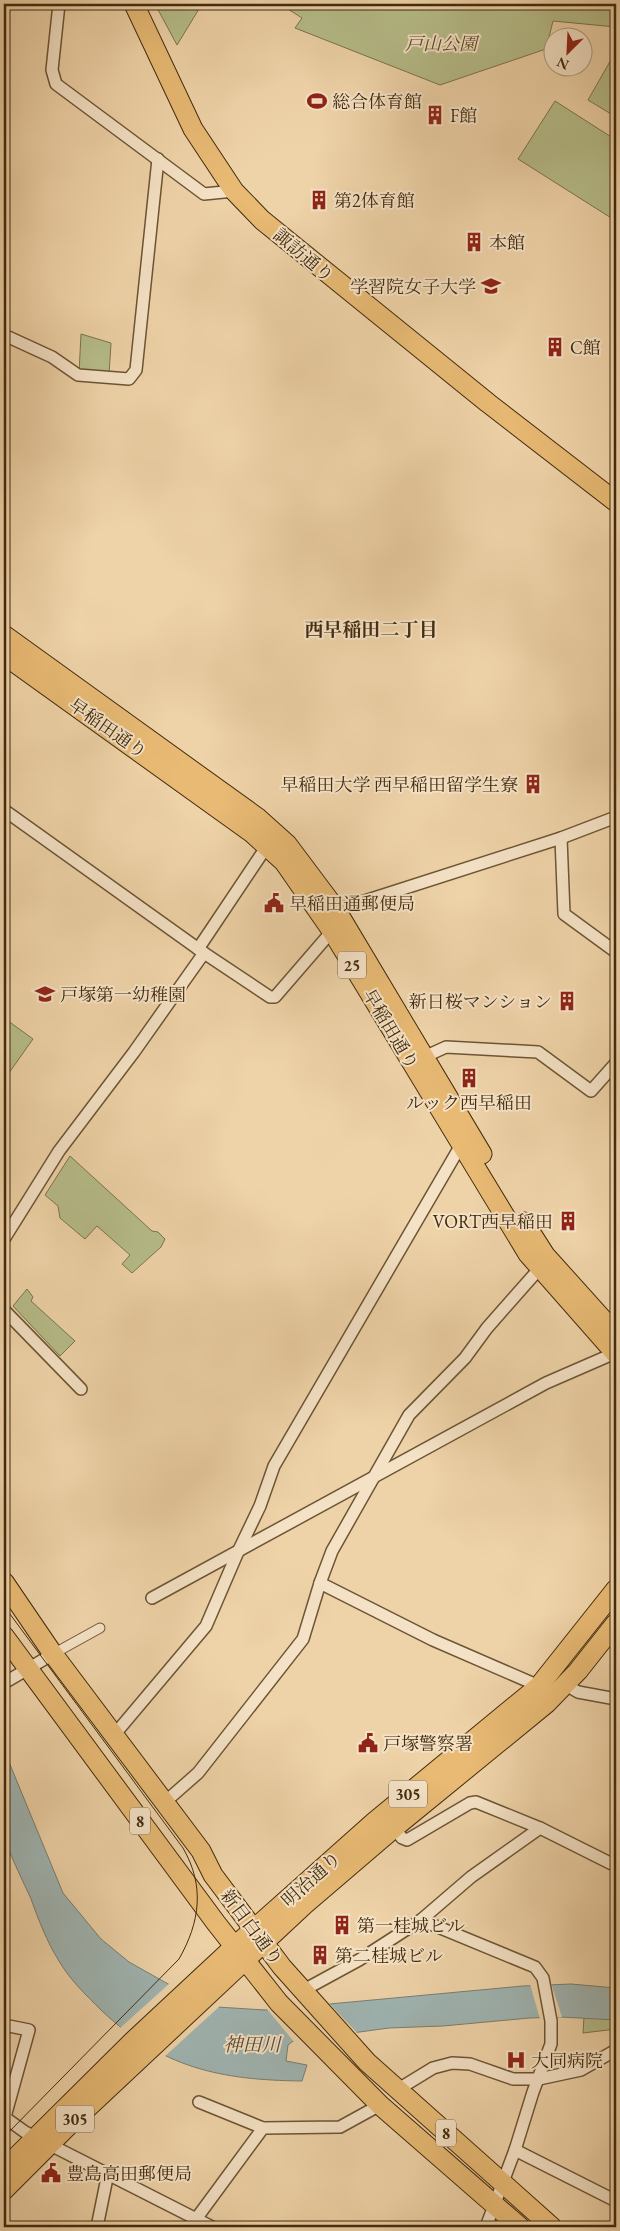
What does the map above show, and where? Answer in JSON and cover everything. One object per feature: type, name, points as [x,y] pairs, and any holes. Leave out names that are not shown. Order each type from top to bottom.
[{"type":"main road","name":"諏訪通り","points":[[134,4],[193,129],[234,191],[262,220],[300,253],[616,502]]},
{"type":"main road","name":"早稲田通り","points":[[4,635],[272,830],[287,844],[335,908],[536,1242],[616,1334]]},
{"type":"main road","name":"早稲田通り","points":[[4,655],[203,796],[267,846],[294,876],[332,931],[461,1145],[539,1269],[615,1354]]},
{"type":"main road","name":"新目白通り","points":[[4,1582],[53,1654],[200,1851],[213,1875],[258,1936],[307,1996],[343,2036],[397,2090],[552,2227]]},
{"type":"main road","name":"明治通り","points":[[4,2169],[42,2140],[258,1936],[539,1686],[616,1589]]},
{"type":"main road","name":"明治通り","points":[[389,1821],[526,1721],[566,1685],[616,1623]]},
{"type":"main road","name":"新目白通り","points":[[4,1636],[240,1954],[279,2003],[380,2105],[520,2227]]},
{"type":"main road","name":"明治通り","points":[[4,2190],[42,2140]]},
{"type":"street","points":[[59,4],[52,70],[56,84],[204,194],[234,191]]},
{"type":"street","points":[[4,335],[52,357],[78,375],[129,379],[136,370],[158,159]]},
{"type":"street","points":[[4,810],[201,951],[270,997],[276,997],[332,931]]},
{"type":"street","points":[[335,908],[346,907],[561,838],[616,817]]},
{"type":"street","points":[[561,838],[564,914],[616,952]]},
{"type":"street","points":[[4,1239],[59,1151],[134,1052],[201,951],[267,846]]},
{"type":"street","points":[[424,1057],[446,1047],[538,1052],[590,1091],[616,1063]]},
{"type":"street","points":[[114,1734],[206,1626],[236,1554],[260,1506],[274,1466],[461,1145]]},
{"type":"street","points":[[165,1802],[198,1773],[303,1639],[332,1551],[409,1415],[464,1358],[486,1328],[539,1269]]},
{"type":"street","points":[[4,1310],[81,1389]]},
{"type":"street","points":[[152,1598],[236,1554],[546,1383],[615,1354]]},
{"type":"street","points":[[320,1583],[433,1640],[539,1686]]},
{"type":"street","points":[[4,1683],[100,1628]]},
{"type":"street","points":[[566,1685],[578,1692],[616,1699]]},
{"type":"street","points":[[389,1821],[407,1840],[476,1802],[540,1828],[616,1866]]},
{"type":"street","points":[[307,1996],[421,1920],[471,1877],[540,1828]]},
{"type":"street","points":[[421,1920],[535,1967],[543,1978],[550,2016],[551,2044],[516,2150],[486,2227]]},
{"type":"street","points":[[4,2025],[29,2030],[4,2117],[15,2126],[212,2227]]},
{"type":"street","points":[[397,2090],[433,2068],[452,2063],[470,2064],[513,2079],[539,2079],[581,2070],[616,2050]]},
{"type":"street","points":[[199,2102],[264,2128],[340,2127],[380,2105]]},
{"type":"street","points":[[196,2219],[264,2128]]},
{"type":"street","points":[[516,2150],[616,2201]]},
{"type":"street","points":[[97,2227],[108,2173]]},
{"type":"green space","points":[[155,4],[202,4],[177,45]]},
{"type":"green space","name":"戸山公園","points":[[280,4],[616,4],[616,27],[553,21],[551,28],[542,28],[542,50],[440,85],[295,28],[302,18]]},
{"type":"green space","points":[[616,51],[616,117],[588,100]]},
{"type":"green space","points":[[555,101],[616,140],[616,221],[518,159]]},
{"type":"green space","points":[[81,334],[111,343],[109,375],[79,373]]},
{"type":"green space","points":[[4,1018],[33,1039],[4,1080]]},
{"type":"green space","points":[[70,1156],[152,1231],[158,1232],[165,1239],[161,1247],[132,1273],[122,1264],[130,1255],[97,1226],[85,1239],[60,1218],[58,1206],[45,1195]]},
{"type":"green space","points":[[27,1289],[33,1297],[31,1301],[75,1341],[60,1356],[13,1306]]},
{"type":"green space","points":[[584,2017],[616,2020],[616,2029],[583,2033]]},
{"type":"water","name":"神田川","points":[[4,1750],[63,1893],[101,1939],[129,1962],[177,1989],[217,2007],[265,2010],[523,1986],[571,1984],[616,1988],[616,2020],[561,2017],[530,2018],[443,2026],[389,2028],[293,2041],[288,2045],[286,2061],[307,2065],[302,2081],[245,2078],[194,2067],[170,2058],[124,2030],[101,2010],[78,1987],[59,1961],[40,1923],[5,1839],[3,1812]]},
{"type":"pier","points":[[170,1983],[220,2006],[163,2058],[139,2045],[119,2029]]},
{"type":"pier","points":[[551,1983],[562,2017],[540,2019],[530,1984]]},
{"type":"pier","points":[[328,2002],[359,2035],[295,2043],[266,2008]]},
{"type":"tram line","points":[[4,1606],[183,1848],[195,1876],[197,1890],[197,1904],[192,1931],[179,1959],[4,2137]]},
{"type":"place","name":"総合体育館","points":[[317,101]]},
{"type":"place","name":"F館","points":[[435,115]]},
{"type":"place","name":"第2体育館","points":[[319,200]]},
{"type":"place","name":"本館","points":[[474,242]]},
{"type":"place","name":"学習院女子大学","points":[[491,286]]},
{"type":"place","name":"C館","points":[[555,347]]},
{"type":"place","name":"早稲田大学 西早稲田留学生寮","points":[[533,784]]},
{"type":"place","name":"早稲田通郵便局","points":[[274,903]]},
{"type":"place","name":"戸塚第一幼稚園","points":[[45,994]]},
{"type":"place","name":"新日桜マンション","points":[[567,1001]]},
{"type":"place","name":"ルック西早稲田","points":[[469,1078]]},
{"type":"place","name":"VORT西早稲田","points":[[568,1221]]},
{"type":"place","name":"戸塚警察署","points":[[368,1743]]},
{"type":"place","name":"第一桂城ビル","points":[[342,1925]]},
{"type":"place","name":"第二桂城ビル","points":[[320,1955]]},
{"type":"place","name":"大同病院","points":[[516,2060]]},
{"type":"place","name":"豊島高田郵便局","points":[[51,2173]]},
{"type":"district","name":"西早稲田二丁目","points":[[371,629]]}]
